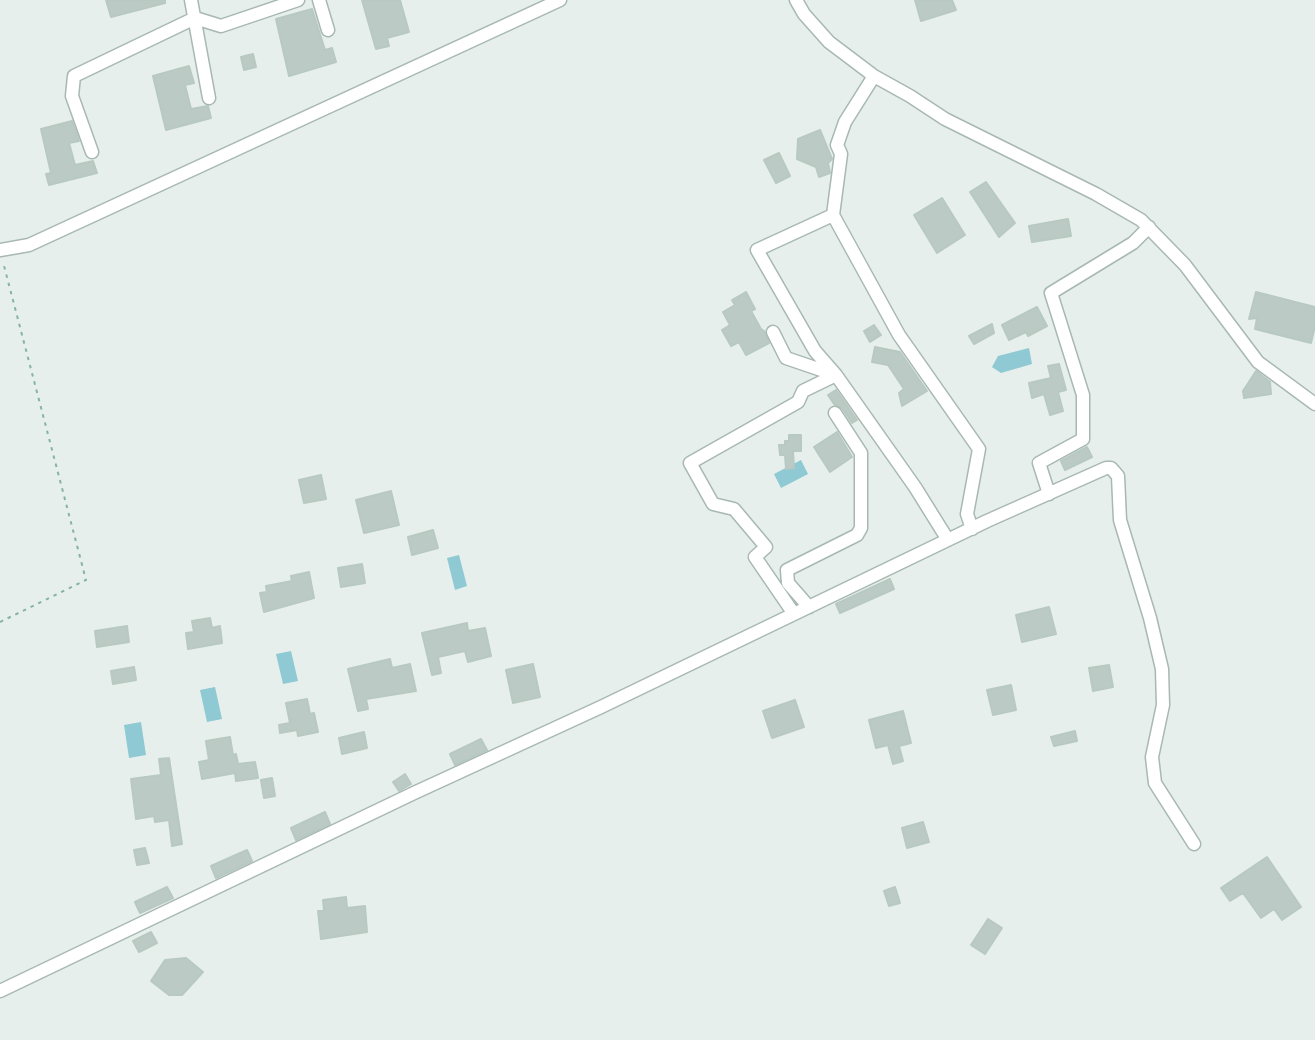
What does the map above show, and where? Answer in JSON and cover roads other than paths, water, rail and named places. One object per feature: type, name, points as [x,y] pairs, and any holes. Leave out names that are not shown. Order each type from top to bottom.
[{"type":"street","points":[[191,0],[209,98]]},
{"type":"street","points":[[92,152],[72,96],[74,76],[195,18],[221,26],[298,0]]},
{"type":"street","points":[[319,0],[328,30]]},
{"type":"street","points":[[0,251],[29,244],[560,0]]},
{"type":"street","points":[[796,0],[804,14],[829,42],[874,76],[945,119],[1129,212],[1149,228],[1185,265],[1258,362],[1315,404]]},
{"type":"street","points":[[874,76],[845,122],[837,145],[841,155],[833,215],[899,335],[979,449],[967,514],[972,529]]},
{"type":"street","points":[[833,215],[757,250],[815,351],[836,374],[915,487],[948,540]]},
{"type":"street","points":[[1049,494],[1039,463],[1083,439],[1083,395],[1051,293],[1133,243],[1149,228]]},
{"type":"street","points":[[773,332],[786,358],[836,374]]},
{"type":"street","points":[[794,614],[755,557],[766,547],[734,509],[713,504],[690,463],[798,402],[803,391],[836,374]]},
{"type":"street","points":[[808,607],[788,583],[787,570],[857,535],[861,528],[861,453],[835,413]]},
{"type":"street","points":[[0,991],[948,540],[1106,468],[1111,468],[1118,476],[1120,520],[1150,618],[1161,668],[1163,705],[1152,757],[1155,783],[1194,844]]},
{"type":"water","points":[[1029,348],[1032,364],[1001,373],[992,367],[998,356]]},
{"type":"water","points":[[801,460],[808,474],[781,488],[774,474]]},
{"type":"water","points":[[459,555],[467,586],[455,590],[447,558]]},
{"type":"water","points":[[291,651],[298,681],[283,684],[276,654]]},
{"type":"water","points":[[215,687],[222,719],[207,722],[200,690]]},
{"type":"water","points":[[141,722],[146,755],[129,758],[124,725]]}]
